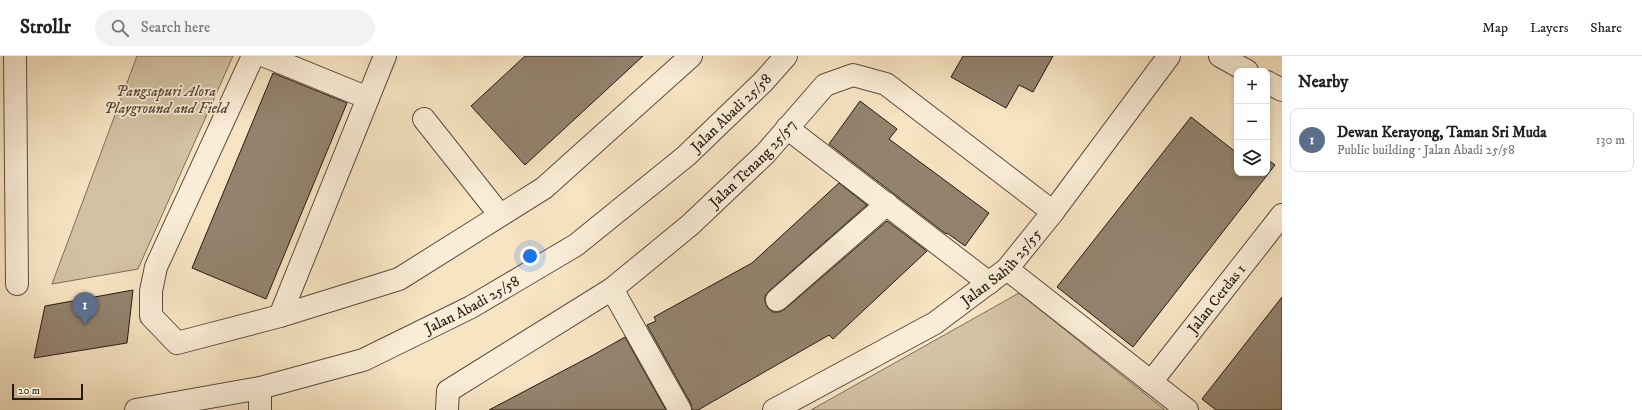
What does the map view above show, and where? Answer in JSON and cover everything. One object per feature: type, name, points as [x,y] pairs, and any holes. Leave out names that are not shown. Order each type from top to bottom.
[{"type":"street","points":[[15,56],[17,284]]},
{"type":"street","points":[[253,56],[156,268],[151,291],[151,316],[177,342],[280,316],[399,279],[544,188],[690,56]]},
{"type":"street","points":[[265,56],[368,98]]},
{"type":"street","points":[[280,316],[385,56]]},
{"type":"street","name":"Jalan Abadi 25/58","points":[[136,410],[260,388],[363,360],[471,307],[576,245],[686,156],[763,82],[786,56]]},
{"type":"street","name":"Jalan Sahih 25/55","points":[[774,410],[935,323],[1007,269],[1053,212],[1169,56]]},
{"type":"street","points":[[1220,56],[1242,68]]},
{"type":"street","name":"Jalan Tenang 25/57","points":[[448,400],[612,289],[690,225],[765,154],[825,84],[854,75],[886,84],[1053,212]]},
{"type":"street","points":[[1270,84],[1282,90]]},
{"type":"street","points":[[424,119],[500,215]]},
{"type":"street","points":[[787,128],[989,283]]},
{"type":"street","points":[[777,300],[887,204]]},
{"type":"street","name":"Jalan Cerdas 1","points":[[1151,382],[1282,215]]},
{"type":"street","points":[[1007,269],[1186,410]]},
{"type":"street","points":[[612,289],[680,410]]},
{"type":"street","points":[[260,388],[260,410]]},
{"type":"green space","name":"Pangsapuri Alora Playground and Field","points":[[137,56],[233,56],[138,269],[52,284]]},
{"type":"green space","points":[[1019,293],[1165,410],[811,410]]},
{"type":"building","points":[[525,56],[643,56],[525,165],[471,106]]},
{"type":"building","points":[[963,56],[1053,56],[1033,92],[1019,85],[1006,108],[951,77]]},
{"type":"building","points":[[273,73],[347,103],[266,299],[192,268]]},
{"type":"building","points":[[860,101],[897,129],[889,139],[989,213],[965,246],[947,233],[946,234],[829,144]]},
{"type":"building","points":[[1191,117],[1234,151],[1234,176],[1266,176],[1133,347],[1057,287]]},
{"type":"building","points":[[1270,161],[1275,165],[1270,171]]},
{"type":"building","points":[[839,183],[867,205],[769,291],[765,296],[765,302],[768,308],[773,312],[779,312],[785,309],[887,221],[927,251],[833,339],[829,335],[698,410],[692,410],[691,404],[647,325],[656,321],[654,317],[752,263]]},
{"type":"building","points":[[133,290],[127,343],[34,358],[45,306]]},
{"type":"building","points":[[1282,297],[1282,410],[1216,410],[1202,399]]},
{"type":"building","points":[[625,337],[666,410],[489,410],[595,354]]},
{"type":"place","name":"Dewan Kerayong, Taman Sri Muda","points":[[85,325]]}]
